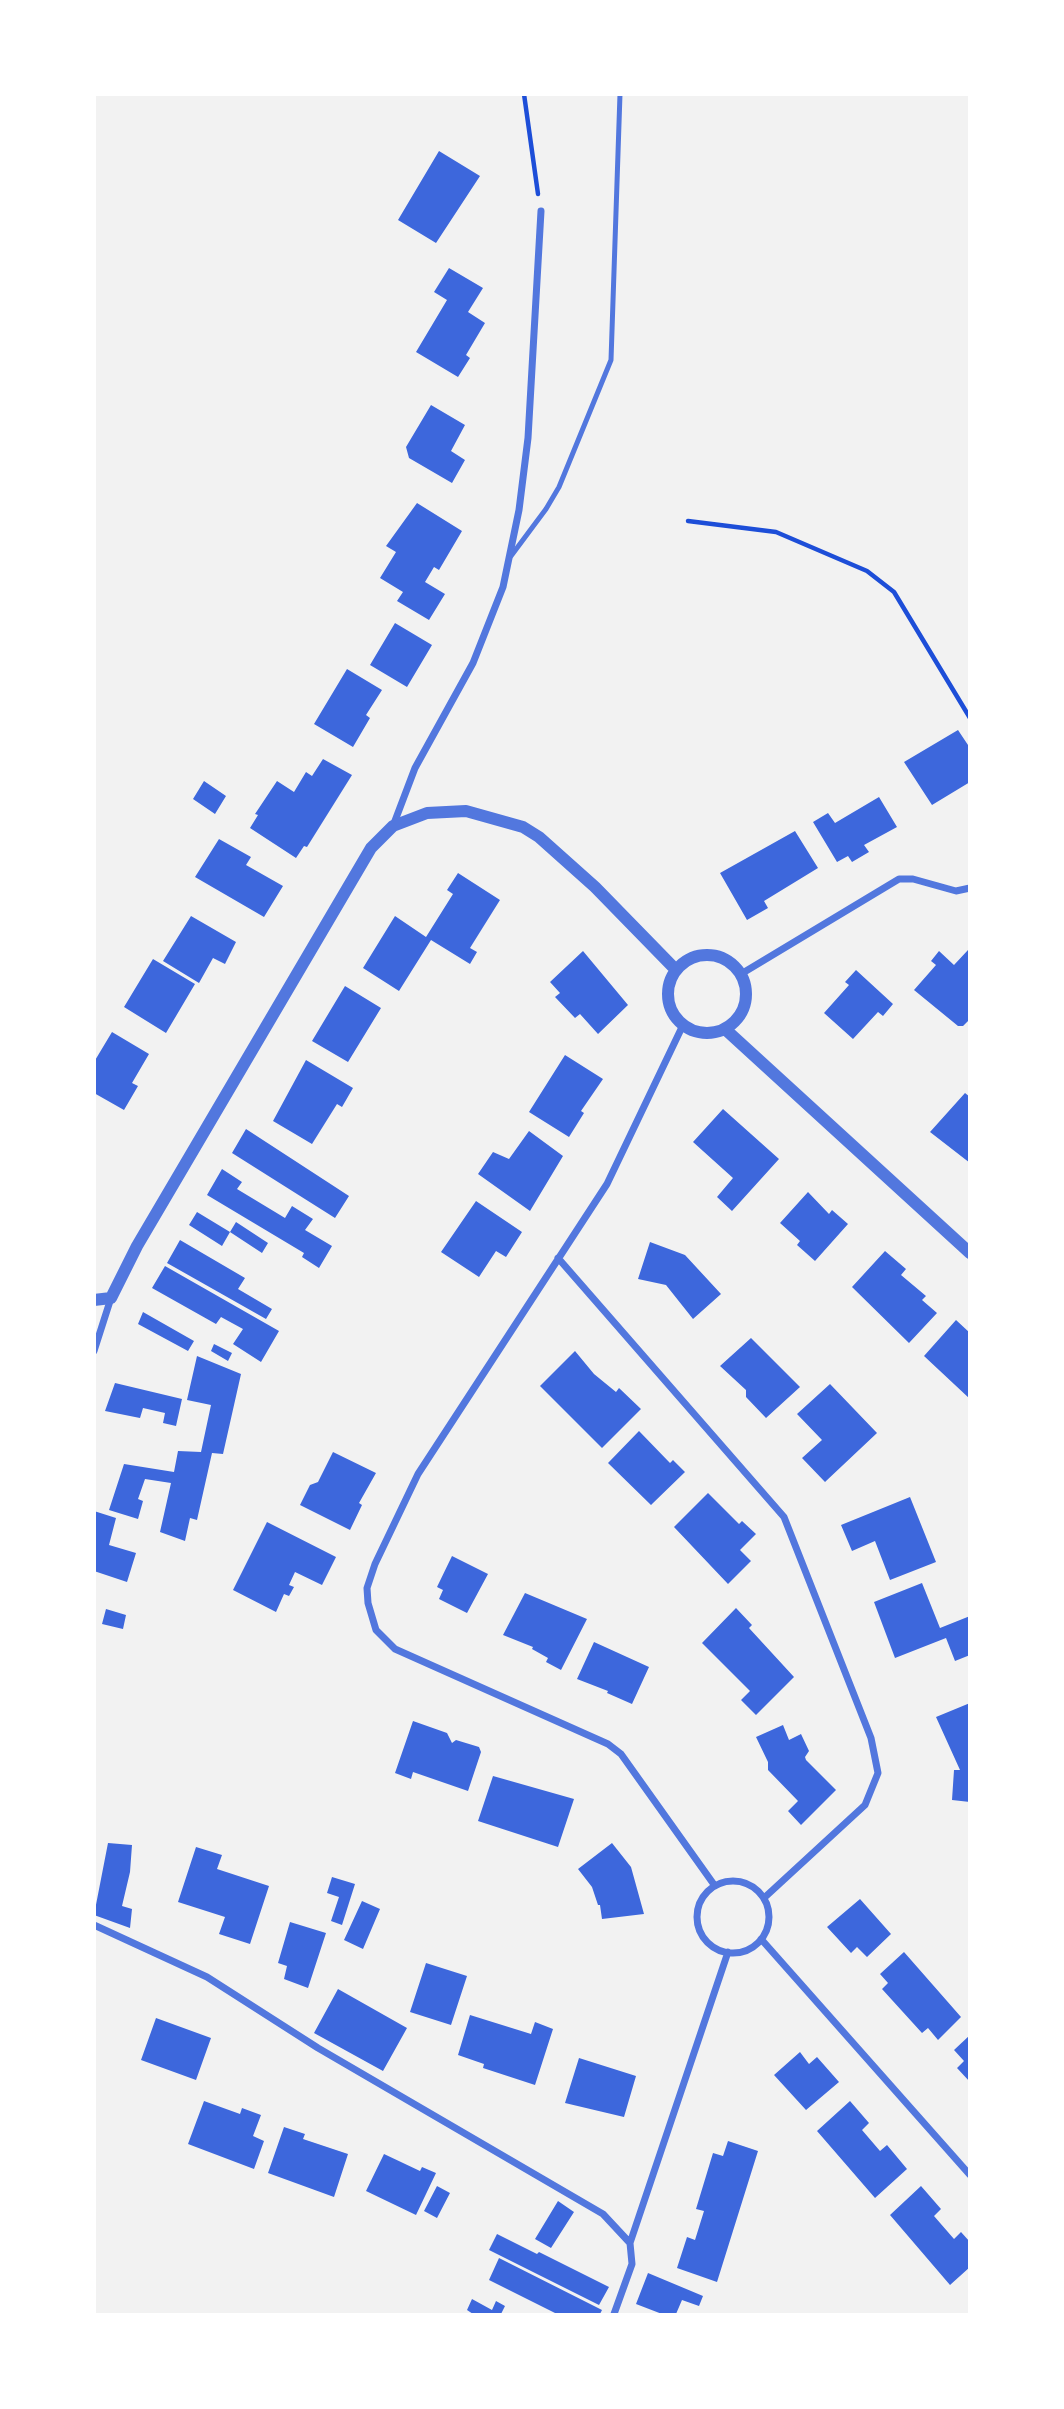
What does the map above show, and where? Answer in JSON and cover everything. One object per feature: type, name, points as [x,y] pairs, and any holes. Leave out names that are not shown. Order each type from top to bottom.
[{"type":"street","points":[[393,826],[415,768],[483,641],[503,587],[528,438],[541,211]]},
{"type":"street","points":[[94,1351],[111,1298],[137,1246],[371,848],[393,826],[427,813],[466,811],[523,827],[539,837],[595,887],[676,970]]},
{"type":"street","points":[[741,974],[899,879],[913,879],[956,891],[970,888]]},
{"type":"street","points":[[709,955],[726,960],[741,974],[746,992],[745,1003],[735,1022],[725,1029],[700,1033],[683,1025],[672,1012],[668,994],[676,970],[690,959],[709,955]]},
{"type":"street","points":[[683,1025],[614,1171],[418,1474],[370,1576],[368,1595],[371,1619],[383,1639],[394,1649],[608,1744],[621,1754],[715,1886]]},
{"type":"street","points":[[725,1029],[970,1253]]},
{"type":"street","points":[[558,1258],[784,1517],[871,1738],[878,1773],[866,1805],[764,1898]]},
{"type":"street","points":[[94,1300],[111,1298]]},
{"type":"street","points":[[728,1881],[742,1882],[754,1888],[764,1898],[769,1919],[761,1939],[746,1950],[728,1952],[712,1945],[699,1926],[701,1903],[715,1886],[728,1881]]},
{"type":"street","points":[[94,1925],[207,1977],[318,2048],[603,2214],[630,2243]]},
{"type":"street","points":[[761,1939],[970,2175]]},
{"type":"street","points":[[614,2315],[632,2264],[630,2243],[728,1952]]},
{"type":"lane","points":[[510,557],[559,487],[611,360],[620,94]]},
{"type":"path","points":[[524,94],[541,211]]},
{"type":"path","points":[[688,521],[776,532],[867,571],[894,592],[970,718]]},
{"type":"building","points":[[439,151],[480,176],[436,243],[398,220]]},
{"type":"building","points":[[449,268],[483,288],[468,312],[485,323],[466,355],[470,358],[458,377],[416,352],[447,300],[434,292]]},
{"type":"building","points":[[431,405],[465,425],[451,451],[465,460],[452,483],[409,458],[406,447]]},
{"type":"building","points":[[417,503],[462,531],[439,570],[434,567],[425,582],[445,594],[429,620],[397,601],[403,592],[380,578],[396,552],[386,546]]},
{"type":"building","points":[[395,623],[432,645],[407,687],[370,665]]},
{"type":"building","points":[[347,669],[382,690],[366,715],[370,718],[353,747],[314,724]]},
{"type":"building","points":[[958,730],[970,748],[970,782],[932,805],[904,762]]},
{"type":"building","points":[[323,759],[352,775],[307,847],[304,846],[296,858],[250,828],[258,815],[255,814],[277,781],[294,792],[306,772],[312,776]]},
{"type":"building","points":[[204,781],[226,796],[215,814],[193,799]]},
{"type":"building","points":[[879,797],[897,827],[864,845],[869,852],[852,862],[848,856],[837,862],[813,822],[828,813],[835,823]]},
{"type":"building","points":[[795,831],[818,868],[764,901],[768,908],[747,920],[720,873]]},
{"type":"building","points":[[219,839],[251,857],[246,865],[283,886],[264,917],[195,877]]},
{"type":"building","points":[[458,873],[500,900],[470,948],[477,952],[470,964],[431,940],[399,991],[363,968],[395,916],[426,937],[453,894],[447,890]]},
{"type":"building","points":[[191,916],[236,942],[225,964],[213,958],[199,983],[163,961]]},
{"type":"building","points":[[968,950],[970,1019],[963,1026],[958,1026],[914,990],[936,965],[931,961],[939,951],[954,965]]},
{"type":"building","points":[[583,951],[628,1005],[598,1034],[580,1014],[575,1018],[555,997],[560,993],[550,982]]},
{"type":"building","points":[[153,959],[195,984],[166,1033],[124,1007]]},
{"type":"building","points":[[856,970],[893,1004],[883,1016],[878,1012],[853,1039],[824,1013],[849,985],[845,982]]},
{"type":"building","points":[[345,986],[381,1008],[348,1062],[312,1041]]},
{"type":"building","points":[[112,1032],[149,1054],[132,1083],[138,1086],[124,1110],[94,1093],[94,1062]]},
{"type":"building","points":[[565,1055],[603,1079],[581,1111],[584,1113],[569,1137],[529,1112]]},
{"type":"building","points":[[306,1060],[353,1088],[342,1107],[337,1104],[312,1144],[273,1121]]},
{"type":"building","points":[[965,1093],[970,1097],[970,1163],[930,1132]]},
{"type":"building","points":[[723,1109],[779,1159],[732,1211],[717,1197],[733,1178],[693,1142]]},
{"type":"building","points":[[246,1129],[349,1196],[335,1218],[232,1153]]},
{"type":"building","points":[[529,1131],[563,1156],[530,1211],[478,1174],[493,1152],[509,1159]]},
{"type":"building","points":[[222,1169],[242,1182],[237,1189],[285,1218],[292,1206],[313,1219],[305,1230],[332,1246],[319,1268],[302,1257],[304,1253],[207,1195]]},
{"type":"building","points":[[808,1192],[829,1214],[832,1210],[848,1224],[815,1261],[797,1245],[800,1241],[780,1223]]},
{"type":"building","points":[[476,1201],[522,1232],[506,1257],[496,1251],[479,1277],[441,1252]]},
{"type":"building","points":[[197,1212],[230,1232],[222,1246],[189,1225]]},
{"type":"building","points":[[236,1222],[268,1243],[262,1253],[230,1232]]},
{"type":"building","points":[[180,1240],[245,1278],[238,1289],[272,1309],[266,1319],[167,1263]]},
{"type":"building","points":[[650,1242],[685,1255],[721,1294],[693,1319],[666,1285],[638,1279]]},
{"type":"building","points":[[885,1251],[906,1269],[901,1275],[926,1296],[922,1300],[937,1313],[909,1343],[852,1287]]},
{"type":"building","points":[[165,1266],[279,1331],[261,1362],[233,1344],[243,1329],[221,1317],[216,1324],[152,1288]]},
{"type":"building","points":[[143,1312],[194,1341],[188,1351],[138,1324]]},
{"type":"building","points":[[956,1320],[970,1333],[970,1399],[924,1356]]},
{"type":"building","points":[[751,1338],[800,1387],[766,1418],[746,1397],[746,1390],[720,1366]]},
{"type":"building","points":[[214,1344],[232,1353],[228,1361],[211,1351]]},
{"type":"building","points":[[575,1351],[594,1374],[616,1392],[619,1388],[641,1409],[602,1448],[540,1386]]},
{"type":"building","points":[[197,1356],[241,1374],[223,1454],[212,1453],[197,1520],[190,1518],[185,1541],[160,1532],[171,1483],[145,1479],[138,1499],[143,1501],[138,1519],[109,1510],[124,1464],[174,1472],[178,1451],[201,1452],[211,1405],[187,1400]]},
{"type":"building","points":[[115,1383],[182,1399],[176,1426],[163,1423],[165,1413],[143,1408],[140,1418],[105,1411]]},
{"type":"building","points":[[830,1384],[877,1433],[825,1482],[802,1458],[822,1440],[797,1414]]},
{"type":"building","points":[[639,1431],[670,1463],[673,1460],[685,1472],[651,1505],[608,1463]]},
{"type":"building","points":[[333,1452],[376,1473],[359,1503],[362,1505],[350,1530],[300,1505],[310,1485],[318,1482]]},
{"type":"building","points":[[708,1493],[739,1524],[742,1521],[756,1534],[740,1550],[751,1561],[728,1584],[674,1527]]},
{"type":"building","points":[[910,1497],[936,1562],[890,1580],[875,1541],[852,1551],[841,1525]]},
{"type":"building","points":[[94,1511],[116,1518],[109,1545],[136,1553],[127,1582],[94,1571]]},
{"type":"building","points":[[267,1522],[336,1557],[322,1585],[295,1572],[289,1585],[294,1587],[289,1596],[284,1594],[276,1612],[233,1590]]},
{"type":"building","points":[[452,1556],[488,1574],[467,1613],[439,1599],[443,1590],[437,1587]]},
{"type":"building","points":[[922,1583],[940,1628],[970,1616],[970,1655],[955,1661],[946,1638],[895,1658],[874,1602]]},
{"type":"building","points":[[525,1593],[587,1619],[561,1670],[546,1662],[548,1658],[532,1649],[533,1647],[503,1635]]},
{"type":"building","points":[[736,1608],[752,1625],[749,1628],[794,1677],[756,1715],[741,1700],[750,1691],[702,1643]]},
{"type":"building","points":[[106,1609],[126,1615],[123,1629],[102,1624]]},
{"type":"building","points":[[594,1642],[649,1667],[632,1704],[577,1679]]},
{"type":"building","points":[[970,1703],[970,1802],[952,1800],[954,1770],[960,1770],[936,1717]]},
{"type":"building","points":[[413,1721],[447,1733],[452,1743],[456,1740],[479,1747],[481,1752],[468,1791],[413,1772],[411,1779],[395,1773]]},
{"type":"building","points":[[783,1725],[789,1740],[801,1734],[809,1751],[806,1760],[836,1790],[801,1825],[788,1811],[798,1801],[768,1770],[768,1762],[756,1737]]},
{"type":"building","points":[[493,1776],[574,1799],[558,1847],[478,1821]]},
{"type":"building","points":[[108,1843],[132,1845],[130,1872],[122,1906],[132,1909],[130,1928],[94,1915]]},
{"type":"building","points":[[612,1843],[631,1867],[644,1914],[602,1919],[600,1905],[592,1887],[578,1869]]},
{"type":"building","points":[[196,1847],[222,1855],[217,1869],[269,1886],[250,1944],[219,1934],[225,1917],[178,1902]]},
{"type":"building","points":[[332,1877],[355,1884],[342,1925],[331,1921],[339,1897],[327,1893]]},
{"type":"building","points":[[860,1899],[891,1934],[867,1957],[857,1947],[851,1953],[827,1927]]},
{"type":"building","points":[[362,1901],[380,1909],[363,1949],[344,1940]]},
{"type":"building","points":[[290,1922],[326,1933],[308,1988],[284,1979],[287,1966],[278,1963]]},
{"type":"building","points":[[904,1952],[961,2017],[938,2040],[928,2028],[922,2033],[882,1989],[888,1983],[880,1974]]},
{"type":"building","points":[[426,1963],[467,1976],[451,2025],[410,2012]]},
{"type":"building","points":[[338,1989],[407,2028],[383,2071],[314,2033]]},
{"type":"building","points":[[470,2015],[531,2034],[535,2022],[553,2029],[535,2085],[483,2068],[484,2064],[458,2055]]},
{"type":"building","points":[[156,2018],[211,2038],[196,2080],[141,2060]]},
{"type":"building","points":[[970,2035],[970,2082],[957,2068],[964,2061],[954,2050]]},
{"type":"building","points":[[800,2052],[809,2064],[817,2057],[839,2082],[806,2110],[774,2075]]},
{"type":"building","points":[[579,2058],[636,2076],[624,2117],[565,2103]]},
{"type":"building","points":[[204,2101],[240,2114],[242,2108],[261,2115],[253,2136],[264,2141],[254,2169],[188,2144]]},
{"type":"building","points":[[850,2101],[869,2123],[862,2130],[880,2151],[887,2145],[907,2169],[875,2198],[817,2131]]},
{"type":"building","points":[[284,2127],[305,2134],[303,2139],[348,2154],[334,2197],[268,2173]]},
{"type":"building","points":[[728,2141],[758,2151],[717,2282],[677,2268],[687,2237],[695,2240],[704,2211],[696,2209],[713,2153],[723,2156]]},
{"type":"building","points":[[384,2154],[420,2171],[422,2167],[436,2173],[416,2215],[366,2191]]},
{"type":"building","points":[[437,2186],[450,2193],[437,2218],[424,2211]]},
{"type":"building","points":[[921,2186],[941,2209],[934,2216],[954,2239],[961,2232],[970,2242],[970,2267],[950,2285],[890,2215]]},
{"type":"building","points":[[558,2201],[574,2212],[551,2248],[535,2239]]},
{"type":"building","points":[[497,2234],[609,2287],[599,2305],[489,2250]]},
{"type":"building","points":[[499,2258],[602,2310],[600,2314],[557,2314],[489,2280]]},
{"type":"building","points":[[648,2273],[703,2296],[699,2306],[682,2300],[676,2314],[662,2314],[636,2304]]},
{"type":"building","points":[[472,2299],[492,2310],[496,2301],[505,2306],[501,2314],[473,2314],[467,2310]]}]
